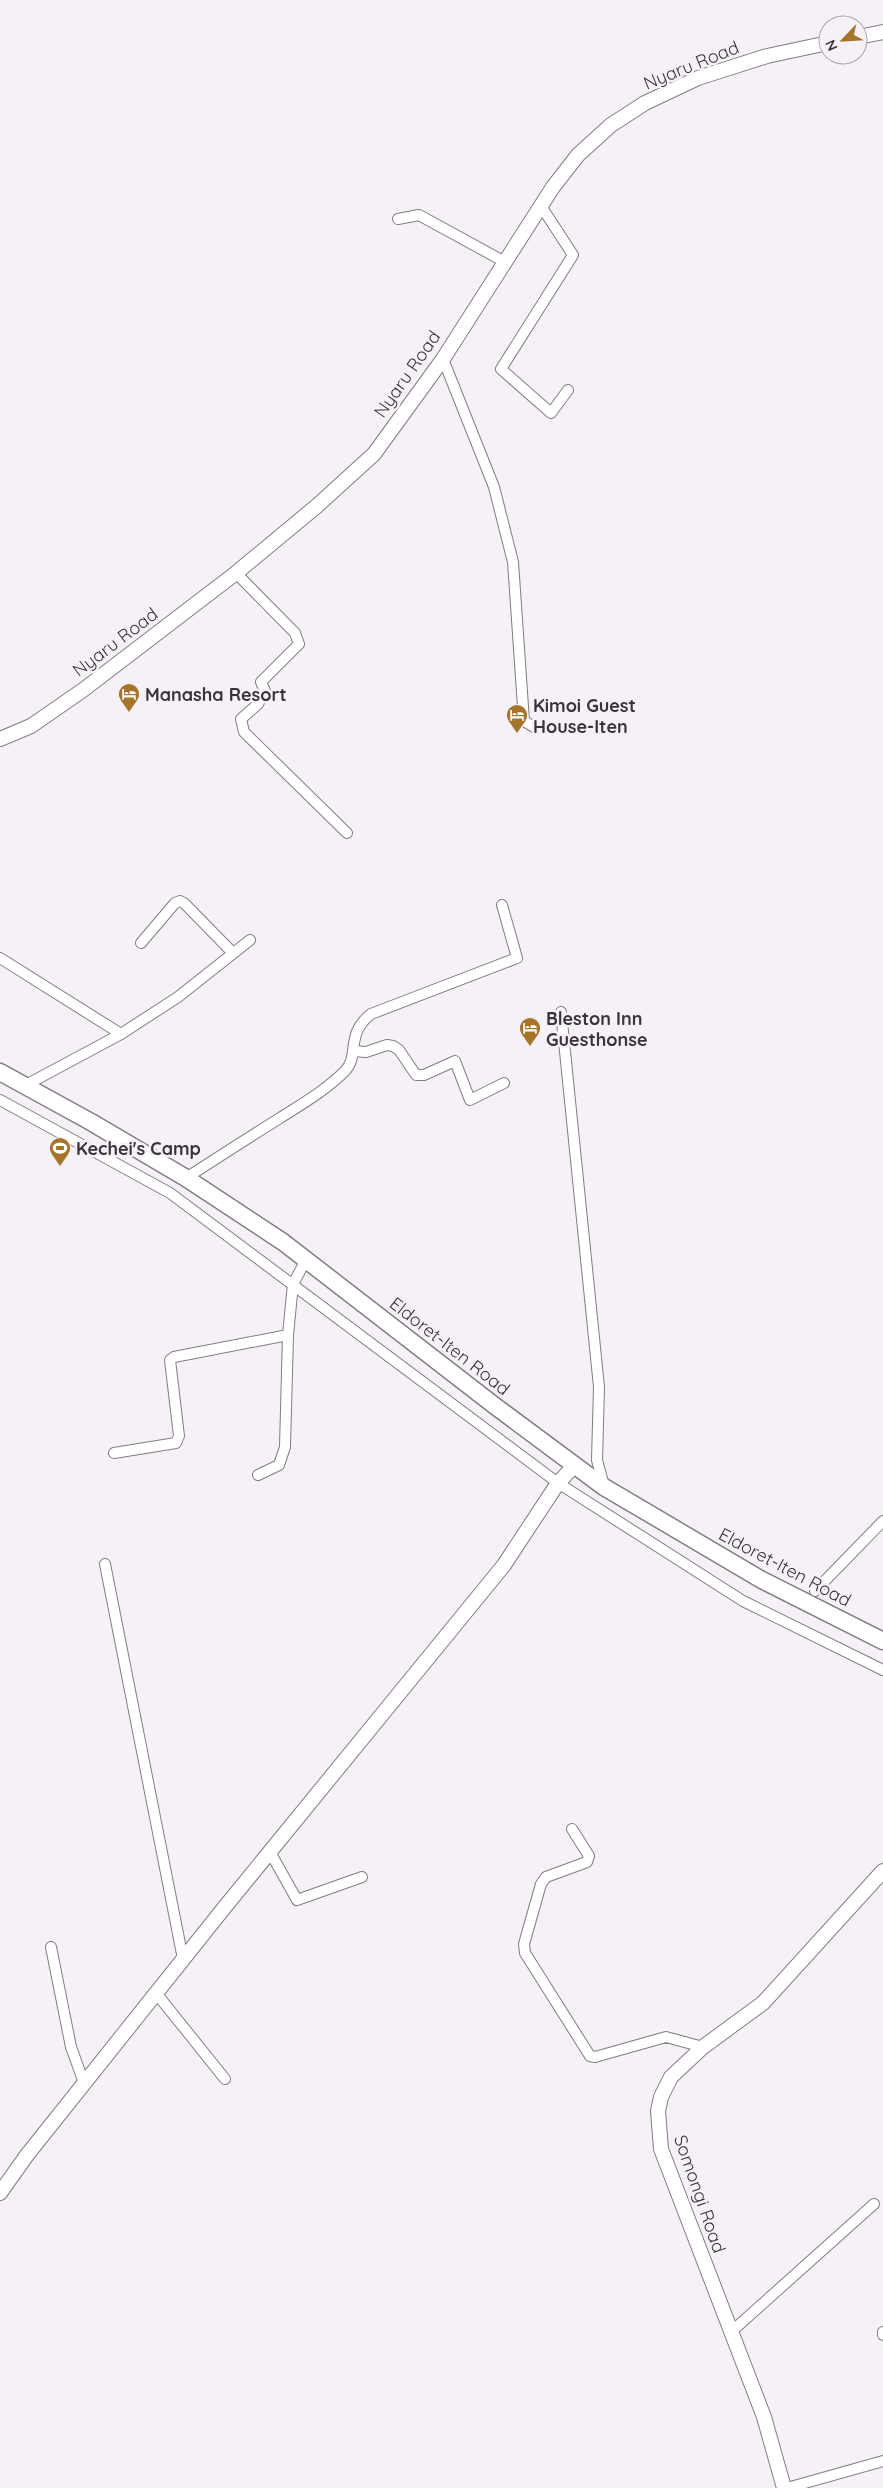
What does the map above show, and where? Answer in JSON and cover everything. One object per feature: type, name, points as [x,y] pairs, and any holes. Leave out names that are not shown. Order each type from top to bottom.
[{"type":"main road","name":"Eldoret-Iten Road","points":[[0,1072],[186,1178],[283,1242],[604,1487],[762,1580],[883,1641]]},
{"type":"street","points":[[868,34],[883,32]]},
{"type":"street","name":"Nyaru Road","points":[[0,739],[31,726],[83,690],[236,573],[318,505],[374,454],[442,359],[540,206],[578,155],[611,125],[645,103],[698,78],[767,56],[818,45]]},
{"type":"street","points":[[540,206],[573,255],[501,369],[550,413],[568,390]]},
{"type":"street","points":[[398,220],[419,215],[505,262]]},
{"type":"street","points":[[442,359],[476,438],[494,487],[513,562],[524,721],[534,727]]},
{"type":"street","points":[[236,573],[296,633],[299,644],[261,682],[265,692],[258,704],[241,719],[244,732],[347,832]]},
{"type":"street","points":[[141,943],[175,903],[180,901],[233,953]]},
{"type":"street","points":[[186,1178],[321,1092],[346,1069],[353,1051],[355,1034],[360,1023],[371,1014],[517,958],[502,905]]},
{"type":"street","points":[[24,1086],[121,1034],[178,997],[250,940]]},
{"type":"street","points":[[0,958],[121,1034]]},
{"type":"street","points":[[561,1012],[598,1387],[598,1460],[604,1487]]},
{"type":"street","points":[[353,1051],[366,1052],[386,1045],[393,1046],[399,1050],[416,1075],[424,1075],[455,1061],[470,1100],[504,1083]]},
{"type":"street","points":[[0,1100],[170,1193],[558,1483],[743,1600],[883,1670]]},
{"type":"street","points":[[258,1475],[279,1465],[285,1447],[288,1335],[293,1284],[306,1260]]},
{"type":"street","points":[[114,1453],[176,1443],[178,1436],[170,1364],[170,1360],[174,1357],[288,1335]]},
{"type":"street","points":[[0,2193],[84,2083],[183,1959],[504,1565],[558,1483],[575,1465]]},
{"type":"street","points":[[815,1591],[883,1521]]},
{"type":"street","points":[[105,1564],[183,1959]]},
{"type":"street","points":[[572,1829],[588,1856],[587,1862],[546,1878],[541,1884],[524,1944],[525,1953],[590,2056],[596,2057],[666,2037],[704,2047]]},
{"type":"street","points":[[270,1852],[297,1900],[362,1877]]},
{"type":"street","name":"Somongi Road","points":[[786,2488],[764,2417],[661,2149],[658,2132],[658,2111],[661,2097],[671,2077],[704,2047],[763,2003],[883,1872]]},
{"type":"street","points":[[51,1947],[71,2047],[84,2083]]},
{"type":"street","points":[[156,1993],[225,2079]]},
{"type":"street","points":[[731,2332],[874,2204]]},
{"type":"street","points":[[786,2488],[883,2461]]},
{"type":"place","name":"Manasha Resort","points":[[129,713]]},
{"type":"place","name":"Kimoi Guest House-Iten","points":[[517,734]]},
{"type":"place","name":"Bleston Inn Guesthonse","points":[[530,1047]]},
{"type":"place","name":"Kechei's Camp","points":[[60,1167]]}]
